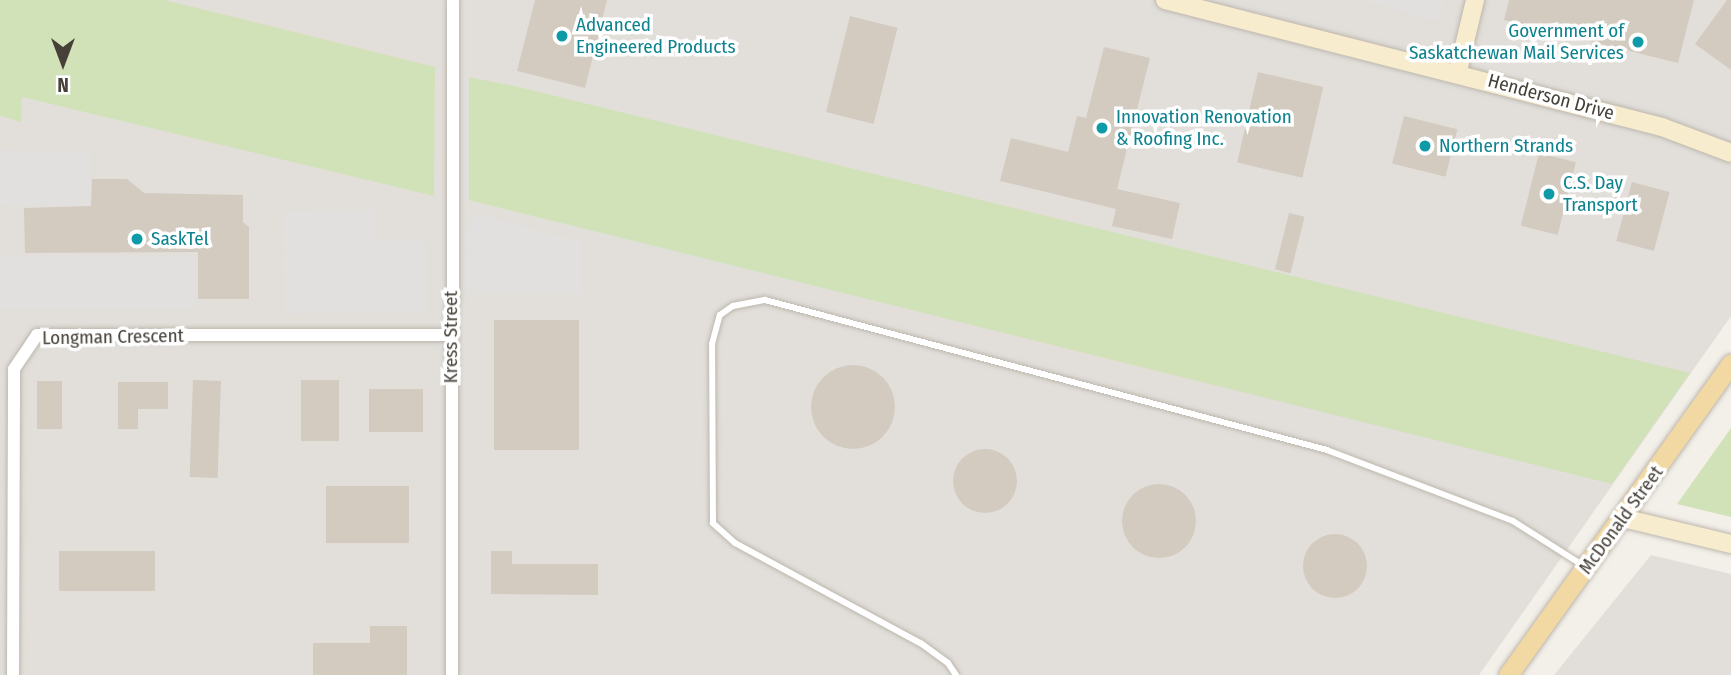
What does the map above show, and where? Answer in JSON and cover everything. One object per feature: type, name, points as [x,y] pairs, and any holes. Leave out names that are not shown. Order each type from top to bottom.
[{"type":"main road","name":"McDonald Street","points":[[1508,675],[1731,364]]},
{"type":"street","name":"Kress Street","points":[[452,675],[453,0]]},
{"type":"street","name":"Henderson Drive","points":[[1165,0],[1458,71],[1662,127],[1731,153]]},
{"type":"street","points":[[1458,71],[1475,0]]},
{"type":"street","name":"Longman Crescent","points":[[13,675],[14,369],[37,335],[451,335]]},
{"type":"street","points":[[1623,518],[1731,544]]},
{"type":"lane","points":[[956,675],[948,663],[920,643],[735,544],[713,523],[712,344],[720,315],[733,306],[765,300],[1326,450],[1513,521],[1587,568]]},
{"type":"shaded area","points":[[0,0],[1731,0],[1731,316],[1479,675],[0,675]]},
{"type":"shaded area","points":[[1362,0],[1443,0],[1438,21]]},
{"type":"shaded area","points":[[0,150],[91,152],[90,207],[0,205]]},
{"type":"shaded area","points":[[376,210],[376,242],[426,241],[426,313],[285,314],[284,211]]},
{"type":"shaded area","points":[[467,212],[581,242],[582,294],[466,294]]},
{"type":"shaded area","points":[[0,257],[195,257],[195,309],[0,309]]},
{"type":"shaded area","points":[[1651,555],[1731,574],[1731,675],[1554,675]]},
{"type":"green space","points":[[0,0],[165,0],[435,67],[434,196],[22,97],[21,122],[0,116]]},
{"type":"green space","points":[[469,77],[1690,373],[1612,484],[469,200]]},
{"type":"green space","points":[[1731,428],[1731,517],[1677,504]]},
{"type":"building","name":"Advanced Engineered Products","points":[[535,0],[607,0],[585,88],[517,71]]},
{"type":"building","name":"Government of Saskatchewan Mail Services","points":[[1509,0],[1694,0],[1678,63],[1504,20]]},
{"type":"building","points":[[1727,0],[1731,0],[1731,70],[1695,44]]},
{"type":"building","points":[[850,16],[898,28],[874,124],[826,112]]},
{"type":"building","name":"Innovation Renovation & Roofing Inc.","points":[[1104,47],[1150,58],[1117,189],[1180,203],[1172,239],[1112,226],[1116,209],[1000,181],[1011,138],[1068,152],[1077,116],[1086,118]]},
{"type":"building","points":[[1258,72],[1323,87],[1302,178],[1237,163]]},
{"type":"building","name":"Northern Strands","points":[[1404,116],[1457,129],[1446,177],[1392,164]]},
{"type":"building","name":"C.S. Day Transport","points":[[1539,153],[1576,162],[1558,235],[1521,226]]},
{"type":"building","name":"SaskTel","points":[[92,179],[127,179],[144,193],[243,195],[243,222],[249,227],[249,299],[198,299],[198,252],[25,253],[24,208],[91,206]]},
{"type":"building","points":[[1632,182],[1670,192],[1654,251],[1616,241]]},
{"type":"building","points":[[1289,213],[1305,217],[1290,273],[1275,269]]},
{"type":"building","points":[[494,320],[579,320],[579,450],[494,450]]},
{"type":"building","points":[[853,365],[869,368],[883,377],[892,391],[895,407],[892,423],[883,437],[869,446],[853,449],[837,446],[823,437],[814,423],[811,407],[814,391],[823,377],[837,368]]},
{"type":"building","points":[[193,380],[221,381],[218,478],[190,477]]},
{"type":"building","points":[[301,380],[339,380],[339,441],[301,441]]},
{"type":"building","points":[[37,381],[62,381],[62,429],[37,429]]},
{"type":"building","points":[[118,382],[168,382],[168,409],[138,409],[138,429],[118,429]]},
{"type":"building","points":[[369,389],[423,389],[423,432],[369,432]]},
{"type":"building","points":[[985,449],[1003,455],[1011,463],[1017,481],[1011,499],[1003,507],[985,513],[967,507],[959,499],[953,481],[959,463],[967,455]]},
{"type":"building","points":[[1159,484],[1180,490],[1190,500],[1196,521],[1190,542],[1180,552],[1159,558],[1138,552],[1128,542],[1122,521],[1128,500],[1138,490]]},
{"type":"building","points":[[326,486],[409,486],[409,543],[326,543]]},
{"type":"building","points":[[1335,534],[1358,543],[1367,566],[1358,589],[1335,598],[1312,589],[1303,566],[1312,543]]},
{"type":"building","points":[[59,551],[155,551],[155,591],[59,591]]},
{"type":"building","points":[[491,551],[512,551],[512,564],[598,564],[598,595],[491,594]]},
{"type":"building","points":[[370,626],[407,626],[407,675],[313,675],[313,643],[370,643]]},
{"type":"place","name":"Advanced Engineered Products","points":[[562,36]]},
{"type":"place","name":"Government of Saskatchewan Mail Services","points":[[1638,42]]},
{"type":"place","name":"Innovation Renovation & Roofing Inc.","points":[[1102,128]]},
{"type":"place","name":"Northern Strands","points":[[1425,146]]},
{"type":"place","name":"C.S. Day Transport","points":[[1549,194]]},
{"type":"place","name":"SaskTel","points":[[137,239]]}]
